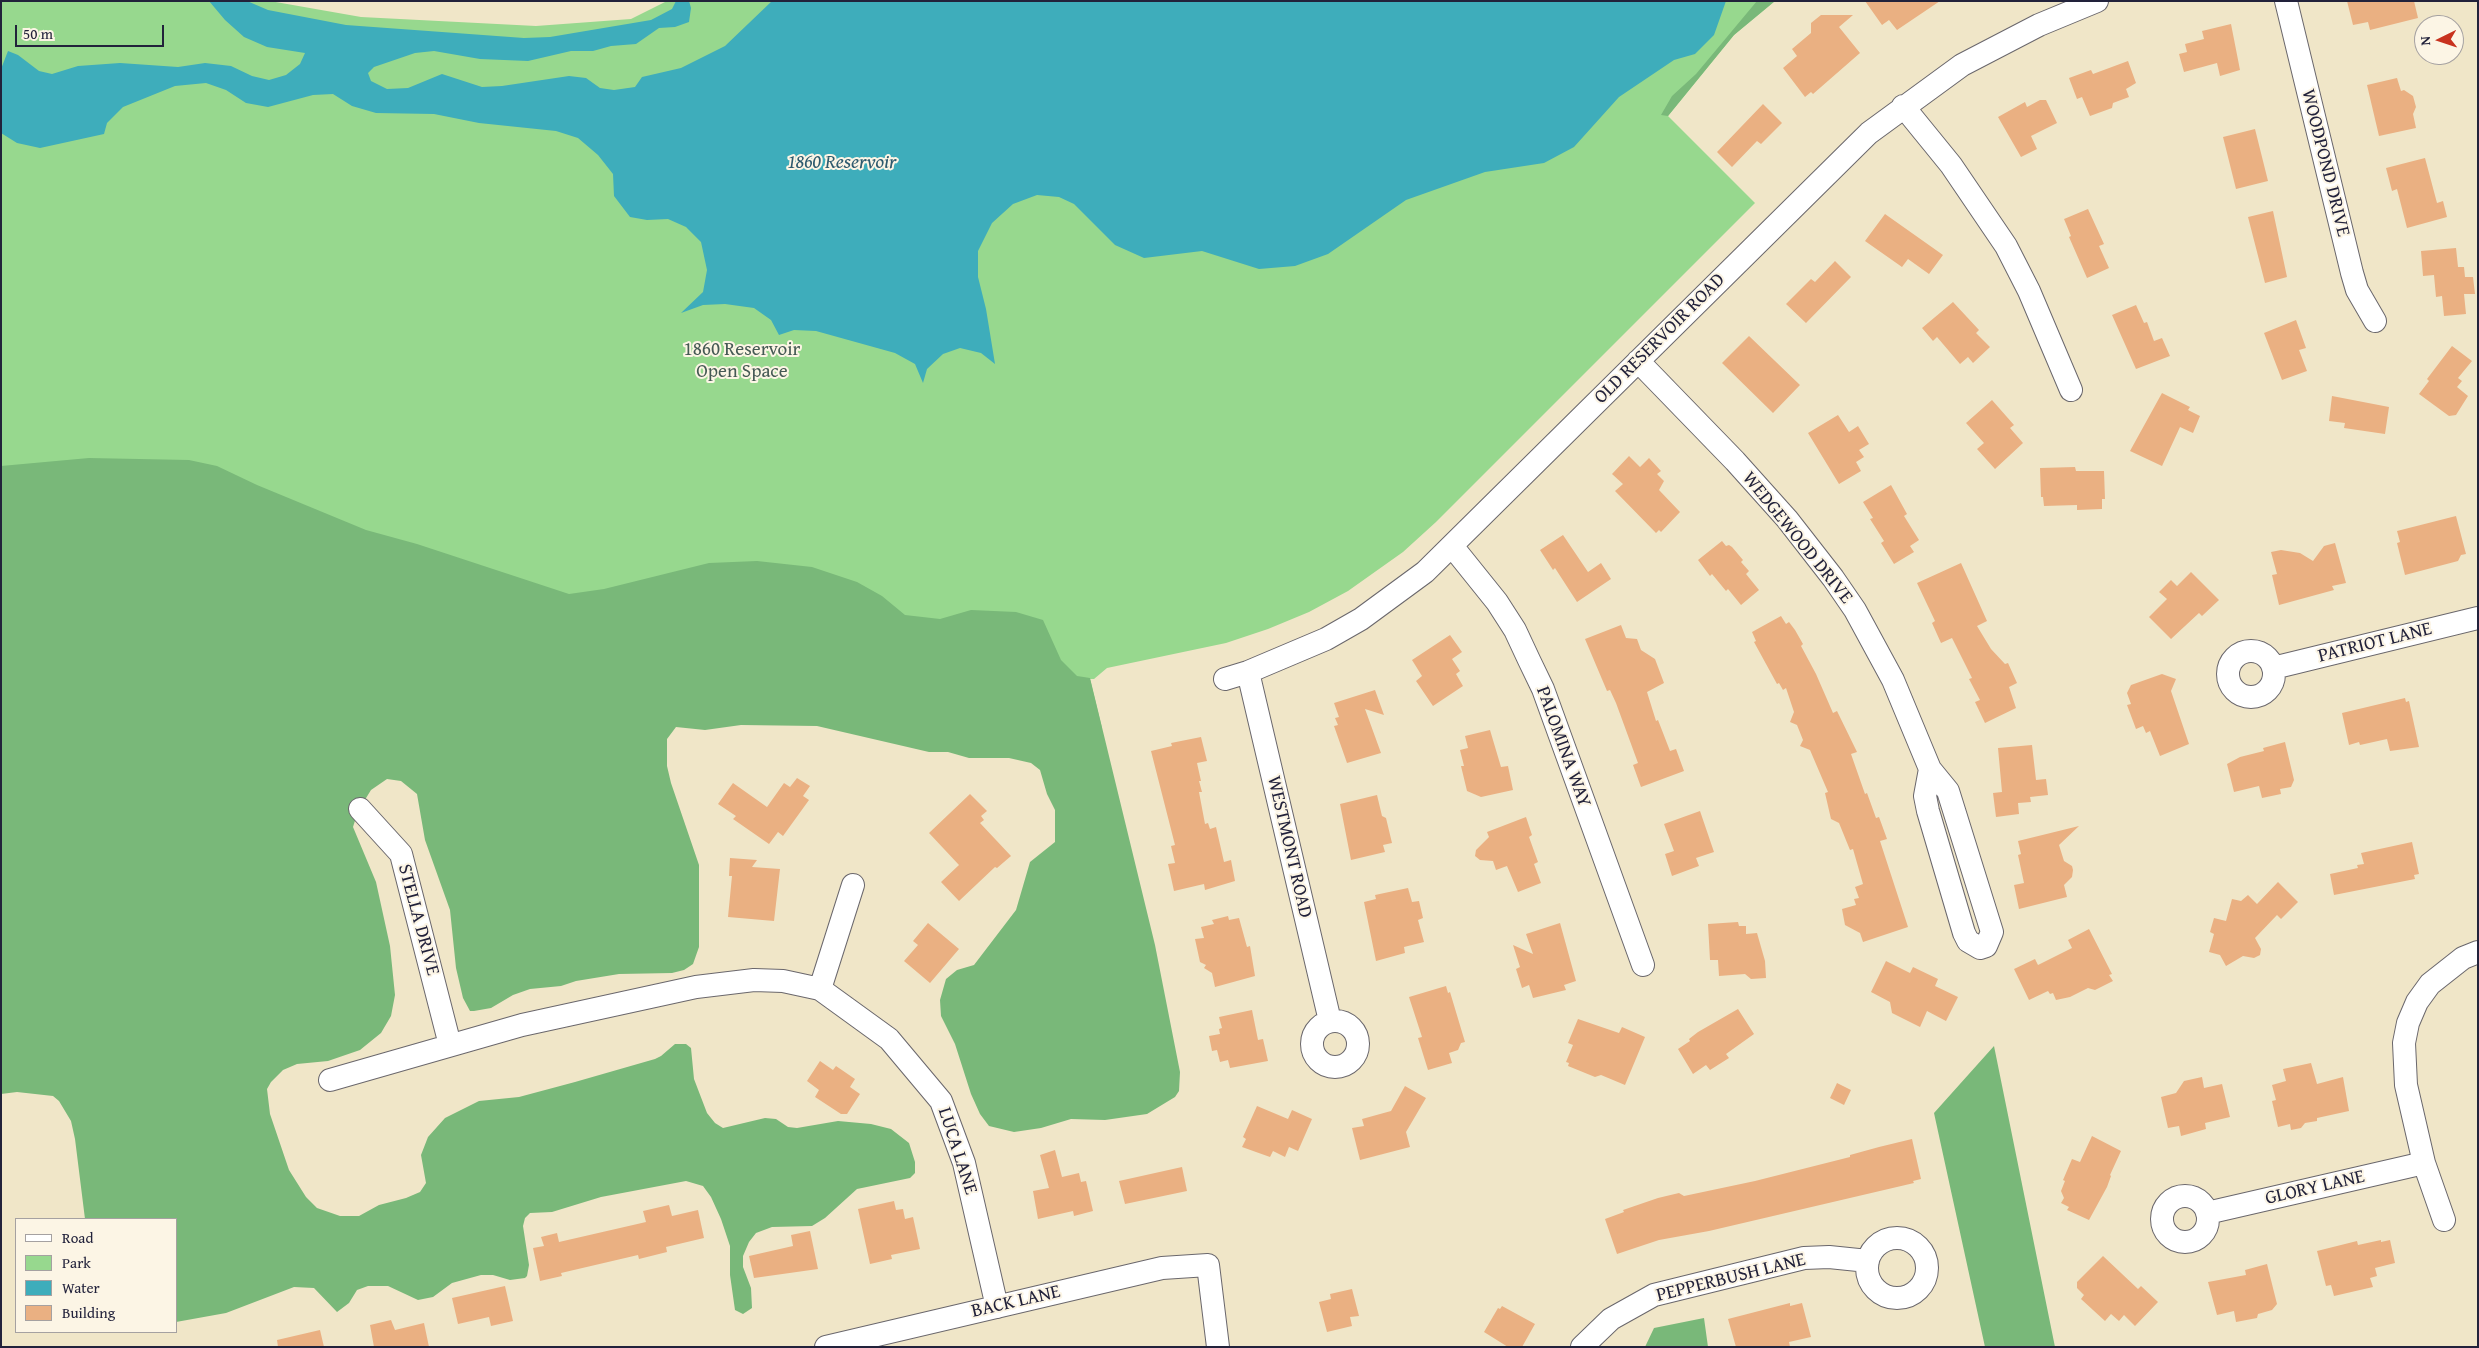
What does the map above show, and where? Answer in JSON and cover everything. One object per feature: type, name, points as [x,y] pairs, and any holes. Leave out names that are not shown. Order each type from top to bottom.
[{"type":"street","name":"OLD RESERVOIR ROAD","points":[[1225,679],[1248,672],[1326,639],[1361,619],[1425,572],[1840,160],[1904,106],[1962,65],[1998,45],[2097,1]]},
{"type":"street","name":"WOODPOND DRIVE","points":[[2286,1],[2352,273],[2361,298],[2376,321]]},
{"type":"street","points":[[1904,106],[1952,165],[2006,246],[2029,292],[2071,390]]},
{"type":"street","name":"WEDGEWOOD DRIVE","points":[[1638,361],[1749,476],[1787,520],[1833,578],[1877,650],[1930,769],[1948,791],[1990,924],[1990,940],[1986,946],[1980,948],[1968,941],[1964,933],[1928,811],[1925,796],[1930,769]]},
{"type":"street","name":"PALOMINA WAY","points":[[1452,546],[1497,602],[1515,630],[1533,667],[1643,965]]},
{"type":"street","name":"PATRIOT LANE","points":[[2273,668],[2478,618]]},
{"type":"street","name":"WESTMONT ROAD","points":[[1248,672],[1330,1021]]},
{"type":"street","name":"STELLA DRIVE","points":[[360,809],[401,854],[450,1045]]},
{"type":"street","points":[[820,989],[853,884]]},
{"type":"street","points":[[2444,1220],[2424,1163],[2406,1085],[2404,1043],[2408,1023],[2417,1002],[2430,984],[2463,958],[2478,952]]},
{"type":"street","name":"LUCA LANE","points":[[330,1080],[450,1045],[551,1019],[696,988],[754,980],[783,981],[820,989],[835,998],[889,1039],[941,1101],[964,1163],[997,1307]]},
{"type":"street","name":"GLORY LANE","points":[[2207,1214],[2424,1163]]},
{"type":"street","name":"PEPPERBUSH LANE","points":[[1582,1347],[1611,1319],[1654,1295],[1804,1258],[1829,1256],[1868,1261]]},
{"type":"street","name":"BACK LANE","points":[[826,1347],[1162,1268],[1208,1265],[1218,1347]]},
{"type":"green space","name":"1860 Reservoir Open Space","points":[[1,1],[270,1],[361,17],[536,26],[631,19],[667,1],[1775,1],[1734,35],[1668,116],[1755,203],[1436,522],[1403,552],[1348,591],[1309,612],[1268,629],[1226,643],[1107,668],[1094,679],[1090,679],[1102,728],[606,697],[1,531]]},
{"type":"green space","points":[[1757,1],[1775,1],[1734,35],[1668,116],[1661,115],[1672,96],[1696,74]]},
{"type":"green space","points":[[89,458],[189,460],[217,466],[257,485],[366,530],[417,544],[569,594],[604,589],[709,563],[757,561],[812,567],[857,582],[882,596],[905,615],[940,619],[971,610],[1016,612],[1043,620],[1061,660],[1077,676],[1090,678],[1155,945],[1180,1072],[1179,1091],[1175,1097],[1147,1114],[1105,1120],[1071,1119],[1041,1128],[1014,1132],[989,1126],[980,1114],[971,1094],[955,1044],[941,1016],[940,1000],[946,979],[957,970],[974,965],[1016,910],[1030,862],[1055,842],[1055,810],[1047,794],[1040,770],[1031,763],[1009,758],[969,758],[948,752],[929,752],[817,726],[741,725],[705,730],[676,727],[667,739],[667,766],[699,865],[699,947],[693,964],[684,970],[672,973],[619,974],[576,981],[561,986],[530,989],[513,995],[491,1008],[474,1011],[470,1011],[463,998],[456,968],[450,910],[425,840],[417,794],[401,781],[387,779],[371,790],[358,811],[353,827],[376,882],[390,946],[395,995],[391,1016],[381,1033],[360,1050],[328,1061],[297,1064],[283,1070],[267,1089],[270,1114],[289,1170],[306,1197],[317,1208],[340,1216],[359,1216],[379,1205],[420,1192],[426,1183],[421,1155],[428,1137],[445,1118],[479,1101],[519,1097],[655,1059],[675,1044],[686,1044],[691,1048],[694,1079],[707,1113],[715,1123],[723,1128],[765,1118],[776,1119],[788,1127],[797,1128],[838,1121],[871,1124],[891,1129],[909,1143],[915,1162],[915,1173],[910,1178],[857,1189],[825,1218],[812,1226],[772,1227],[756,1233],[749,1242],[743,1256],[743,1267],[751,1288],[752,1308],[743,1314],[735,1310],[730,1275],[730,1246],[721,1219],[711,1197],[703,1186],[686,1181],[601,1197],[552,1212],[530,1213],[525,1218],[523,1226],[529,1265],[525,1278],[510,1280],[493,1275],[481,1275],[452,1283],[433,1297],[418,1300],[388,1286],[368,1286],[357,1290],[349,1303],[337,1312],[314,1288],[294,1287],[226,1313],[178,1322],[178,1218],[85,1218],[75,1139],[71,1121],[59,1101],[53,1096],[17,1092],[1,1094],[1,466]]},
{"type":"green space","points":[[1994,1046],[2055,1347],[1985,1347],[1934,1113]]},
{"type":"green space","points":[[1704,1318],[1708,1347],[1645,1347],[1654,1328]]},
{"type":"water","name":"1860 Reservoir","points":[[209,1],[247,1],[268,10],[346,25],[524,38],[550,37],[651,20],[672,9],[676,1],[689,1],[691,8],[689,22],[675,27],[659,28],[636,44],[611,46],[593,51],[571,51],[528,61],[480,59],[434,51],[415,53],[374,67],[368,73],[371,81],[387,89],[408,88],[442,74],[482,87],[502,86],[569,76],[586,78],[600,88],[614,90],[635,87],[642,77],[681,68],[725,46],[772,1],[1726,1],[1714,35],[1695,54],[1674,60],[1619,97],[1574,147],[1544,163],[1485,172],[1406,200],[1328,254],[1295,266],[1259,269],[1202,251],[1144,258],[1115,245],[1074,204],[1059,197],[1037,195],[1013,204],[992,223],[978,251],[978,277],[986,309],[995,364],[981,353],[960,348],[943,354],[927,369],[923,383],[915,364],[895,353],[816,331],[794,330],[779,335],[771,320],[754,308],[725,304],[703,305],[681,313],[703,292],[707,270],[701,242],[686,227],[668,219],[647,220],[630,217],[614,196],[613,174],[598,155],[578,138],[556,131],[479,123],[434,114],[376,113],[352,106],[333,94],[313,95],[268,107],[246,103],[226,90],[206,83],[175,86],[123,107],[107,123],[104,134],[40,148],[17,143],[1,133],[1,69],[8,51],[18,55],[39,71],[52,74],[78,66],[120,63],[178,67],[205,63],[231,66],[252,76],[269,80],[286,75],[300,64],[305,53],[267,47],[244,37],[225,20]]},
{"type":"building","points":[[1865,1],[1940,1],[1897,30],[1889,20],[1882,25]]},
{"type":"building","points":[[2347,1],[2414,1],[2417,15],[2414,15],[2414,19],[2370,30],[2368,22],[2353,25]]},
{"type":"building","points":[[1821,15],[1853,15],[1839,27],[1860,53],[1813,94],[1811,92],[1805,97],[1783,68],[1797,56],[1792,49],[1811,33],[1811,23]]},
{"type":"building","points":[[2231,24],[2240,70],[2220,76],[2217,63],[2184,72],[2179,54],[2187,52],[2185,44],[2204,39],[2202,31]]},
{"type":"building","points":[[2128,61],[2136,83],[2126,89],[2129,97],[2113,103],[2112,108],[2090,116],[2082,97],[2077,99],[2069,78],[2091,70],[2093,74]]},
{"type":"building","points":[[2397,78],[2401,91],[2404,90],[2413,96],[2416,107],[2413,114],[2416,128],[2379,136],[2367,85]]},
{"type":"building","points":[[2040,100],[2046,100],[2057,123],[2031,136],[2037,149],[2021,157],[1998,117],[2025,102],[2027,107]]},
{"type":"building","points":[[1763,104],[1782,123],[1761,144],[1757,141],[1732,167],[1717,152]]},
{"type":"building","points":[[2255,129],[2268,181],[2236,189],[2223,137]]},
{"type":"building","points":[[2425,158],[2437,203],[2443,201],[2447,217],[2407,228],[2397,189],[2392,191],[2386,168]]},
{"type":"building","points":[[2088,209],[2104,244],[2099,246],[2109,268],[2087,278],[2069,237],[2071,236],[2064,219]]},
{"type":"building","points":[[2273,211],[2287,277],[2265,283],[2248,217]]},
{"type":"building","points":[[1885,214],[1943,255],[1929,274],[1908,259],[1902,267],[1865,241]]},
{"type":"building","points":[[2456,248],[2458,267],[2464,267],[2465,277],[2473,277],[2475,294],[2464,294],[2466,314],[2444,316],[2442,296],[2436,297],[2434,275],[2423,276],[2421,251]]},
{"type":"building","points":[[1835,261],[1851,277],[1806,323],[1786,304],[1811,279],[1815,282]]},
{"type":"building","points":[[1953,302],[1979,330],[1976,333],[1990,347],[1973,363],[1968,357],[1960,364],[1937,337],[1933,341],[1922,328]]},
{"type":"building","points":[[2136,305],[2144,323],[2147,322],[2154,341],[2162,338],[2170,356],[2136,369],[2112,315]]},
{"type":"building","points":[[2296,320],[2306,348],[2299,350],[2307,371],[2282,380],[2264,333]]},
{"type":"building","points":[[1749,336],[1800,385],[1773,413],[1722,363]]},
{"type":"building","points":[[2452,346],[2472,361],[2458,378],[2462,381],[2457,387],[2468,396],[2456,415],[2449,416],[2419,394],[2429,381],[2427,379]]},
{"type":"building","points":[[2162,393],[2190,407],[2188,410],[2200,416],[2193,433],[2180,427],[2162,466],[2130,451]]},
{"type":"building","points":[[2332,396],[2389,407],[2385,434],[2344,428],[2345,423],[2329,421]]},
{"type":"building","points":[[1992,400],[2014,425],[2010,428],[2023,443],[1995,469],[1977,449],[1984,443],[1966,423]]},
{"type":"building","points":[[1838,415],[1849,432],[1858,426],[1869,444],[1859,450],[1864,457],[1856,462],[1861,471],[1839,484],[1808,433]]},
{"type":"building","points":[[1629,456],[1640,467],[1649,458],[1661,471],[1657,474],[1664,481],[1659,490],[1680,512],[1661,532],[1659,530],[1656,533],[1615,491],[1623,484],[1612,474]]},
{"type":"building","points":[[2075,467],[2076,471],[2104,471],[2105,499],[2102,499],[2102,509],[2077,510],[2077,505],[2044,506],[2043,497],[2041,497],[2040,468]]},
{"type":"building","points":[[1891,485],[1907,514],[1904,516],[1919,540],[1910,546],[1914,552],[1894,564],[1881,543],[1884,541],[1870,519],[1873,518],[1863,502]]},
{"type":"building","points":[[2456,516],[2466,554],[2461,555],[2458,561],[2405,575],[2397,543],[2400,542],[2397,531]]},
{"type":"building","points":[[1563,535],[1588,572],[1601,563],[1611,579],[1577,602],[1555,568],[1553,570],[1540,550]]},
{"type":"building","points":[[1722,541],[1726,546],[1732,547],[1743,560],[1741,562],[1749,571],[1746,574],[1759,590],[1741,605],[1712,574],[1710,576],[1698,560]]},
{"type":"building","points":[[2335,543],[2346,583],[2332,586],[2334,590],[2279,605],[2272,575],[2277,574],[2271,552],[2281,550],[2300,553],[2313,561],[2324,546]]},
{"type":"building","points":[[1961,563],[1987,621],[1977,626],[1991,649],[2005,664],[2008,663],[2017,683],[2009,687],[2016,708],[1985,723],[1975,702],[1980,700],[1969,679],[1972,678],[1952,638],[1941,643],[1932,623],[1935,621],[1917,583]]},
{"type":"building","points":[[2191,572],[2219,600],[2202,616],[2199,613],[2171,639],[2149,617],[2167,599],[2159,592],[2171,580],[2177,586]]},
{"type":"building","points":[[1781,616],[1786,624],[1789,622],[1803,644],[1801,646],[1833,713],[1837,711],[1857,752],[1851,754],[1865,794],[1867,793],[1876,818],[1879,817],[1887,839],[1880,841],[1908,927],[1863,942],[1860,933],[1845,925],[1842,909],[1856,905],[1854,899],[1859,898],[1855,887],[1863,884],[1853,849],[1850,850],[1839,823],[1831,819],[1825,793],[1828,792],[1810,750],[1800,746],[1803,740],[1797,725],[1790,722],[1794,712],[1786,688],[1783,690],[1779,683],[1777,684],[1754,642],[1756,641],[1752,632]]},
{"type":"building","points":[[1621,625],[1626,638],[1637,639],[1641,650],[1655,659],[1664,683],[1647,692],[1656,721],[1658,720],[1670,751],[1676,749],[1684,771],[1641,787],[1633,765],[1638,763],[1616,703],[1610,690],[1607,691],[1585,639]]},
{"type":"building","points":[[1450,635],[1462,652],[1452,659],[1460,671],[1456,674],[1463,686],[1433,706],[1416,681],[1422,676],[1412,660]]},
{"type":"building","points":[[2162,674],[2176,679],[2171,691],[2189,744],[2160,756],[2150,731],[2146,733],[2143,726],[2136,729],[2127,705],[2131,704],[2127,693],[2131,685]]},
{"type":"building","points":[[1375,690],[1384,715],[1365,709],[1381,753],[1347,763],[1334,726],[1338,725],[1335,718],[1339,717],[1334,703]]},
{"type":"building","points":[[2405,698],[2406,702],[2409,701],[2419,747],[2390,751],[2387,739],[2360,745],[2359,742],[2349,745],[2342,713]]},
{"type":"building","points":[[1490,730],[1501,767],[1508,766],[1513,790],[1481,797],[1467,791],[1461,766],[1464,766],[1460,750],[1468,748],[1465,736]]},
{"type":"building","points":[[1201,737],[1207,761],[1197,763],[1202,792],[1199,792],[1205,824],[1208,823],[1210,829],[1216,827],[1224,862],[1231,860],[1235,881],[1205,890],[1204,884],[1174,891],[1168,864],[1175,863],[1171,846],[1175,845],[1151,751],[1172,746],[1171,743]]},
{"type":"building","points":[[2285,742],[2294,780],[2291,787],[2280,789],[2281,794],[2262,798],[2259,786],[2234,792],[2227,764],[2240,757],[2264,751],[2263,748]]},
{"type":"building","points":[[2032,745],[2036,780],[2046,779],[2048,795],[2030,797],[2031,802],[2018,803],[2019,814],[1996,817],[1993,793],[2002,792],[1998,748]]},
{"type":"building","points":[[797,778],[810,786],[803,796],[809,800],[783,836],[778,832],[769,844],[733,819],[736,816],[718,804],[733,783],[767,807],[784,783],[790,787]]},
{"type":"building","points":[[970,794],[987,811],[981,816],[984,820],[980,823],[1011,856],[997,868],[995,867],[959,901],[941,882],[959,865],[929,833]]},
{"type":"building","points":[[1377,795],[1382,816],[1386,818],[1392,843],[1383,845],[1385,852],[1351,860],[1340,804]]},
{"type":"building","points":[[1700,811],[1714,852],[1696,858],[1699,866],[1672,876],[1665,854],[1674,851],[1664,824]]},
{"type":"building","points":[[1526,817],[1532,835],[1529,837],[1538,862],[1534,864],[1541,883],[1518,892],[1507,866],[1496,870],[1493,861],[1480,860],[1475,856],[1476,850],[1489,837],[1487,832]]},
{"type":"building","points":[[2079,826],[2059,845],[2064,861],[2072,866],[2073,870],[2072,877],[2064,885],[2067,897],[2019,909],[2014,885],[2024,883],[2018,855],[2021,854],[2018,841]]},
{"type":"building","points":[[2412,842],[2419,874],[2414,875],[2415,879],[2334,895],[2330,874],[2358,868],[2357,865],[2364,864],[2361,853]]},
{"type":"building","points":[[730,858],[757,860],[752,867],[780,869],[774,921],[728,917],[732,876],[729,876]]},
{"type":"building","points":[[2278,882],[2298,902],[2281,919],[2277,915],[2255,938],[2261,949],[2260,955],[2254,958],[2243,956],[2226,966],[2220,955],[2209,952],[2214,934],[2210,932],[2214,918],[2226,921],[2232,899],[2241,901],[2248,895],[2257,904]]},
{"type":"building","points":[[1408,888],[1412,902],[1419,901],[1423,918],[1418,920],[1424,942],[1404,947],[1405,953],[1376,961],[1364,902],[1376,899],[1375,895]]},
{"type":"building","points":[[1228,916],[1229,920],[1239,918],[1247,947],[1250,946],[1255,976],[1215,987],[1212,973],[1204,968],[1206,965],[1200,962],[1195,939],[1204,938],[1201,927],[1214,924],[1212,920]]},
{"type":"building","points":[[1738,922],[1739,926],[1746,926],[1746,934],[1757,933],[1765,961],[1766,978],[1751,979],[1745,974],[1719,976],[1718,960],[1710,960],[1708,924]]},
{"type":"building","points":[[928,923],[959,949],[930,983],[904,961],[918,945],[913,941]]},
{"type":"building","points":[[1560,923],[1576,981],[1564,985],[1566,990],[1533,998],[1529,985],[1522,988],[1516,969],[1520,967],[1513,945],[1533,954],[1526,934]]},
{"type":"building","points":[[2089,929],[2112,974],[2109,975],[2113,981],[2095,990],[2088,988],[2070,997],[2056,1000],[2053,993],[2050,994],[2048,991],[2029,1000],[2014,969],[2035,959],[2038,965],[2072,948],[2068,940]]},
{"type":"building","points":[[1886,961],[1910,973],[1913,967],[1938,979],[1935,986],[1958,997],[1946,1021],[1927,1011],[1920,1027],[1892,1013],[1890,1002],[1871,992]]},
{"type":"building","points":[[1446,986],[1448,993],[1450,992],[1465,1042],[1461,1043],[1458,1050],[1449,1053],[1452,1063],[1428,1070],[1418,1038],[1422,1037],[1409,997]]},
{"type":"building","points":[[1738,1009],[1754,1034],[1726,1054],[1729,1058],[1710,1070],[1706,1065],[1693,1074],[1678,1049],[1690,1041],[1689,1039],[1698,1032]]},
{"type":"building","points":[[1252,1010],[1258,1040],[1263,1039],[1268,1061],[1230,1068],[1228,1060],[1220,1062],[1217,1050],[1212,1051],[1209,1036],[1220,1034],[1219,1029],[1222,1028],[1219,1017]]},
{"type":"building","points":[[1578,1019],[1619,1033],[1622,1027],[1645,1037],[1625,1085],[1601,1075],[1595,1077],[1568,1066],[1569,1063],[1566,1062],[1573,1045],[1568,1043]]},
{"type":"building","points":[[820,1061],[833,1070],[836,1066],[855,1079],[850,1087],[860,1094],[847,1114],[841,1114],[815,1097],[819,1090],[807,1081]]},
{"type":"building","points":[[2311,1063],[2317,1084],[2343,1077],[2349,1111],[2317,1118],[2317,1121],[2305,1123],[2301,1128],[2291,1130],[2290,1124],[2278,1127],[2272,1101],[2276,1100],[2272,1085],[2286,1081],[2283,1069]]},
{"type":"building","points":[[2202,1077],[2204,1088],[2222,1084],[2230,1117],[2205,1123],[2206,1129],[2181,1136],[2179,1126],[2168,1128],[2161,1097],[2176,1093],[2184,1081]]},
{"type":"building","points":[[1837,1083],[1851,1090],[1844,1105],[1830,1098]]},
{"type":"building","points":[[1405,1086],[1426,1098],[1406,1132],[1410,1147],[1360,1160],[1352,1128],[1364,1126],[1362,1119],[1391,1111]]},
{"type":"building","points":[[1257,1106],[1288,1119],[1292,1110],[1312,1119],[1298,1151],[1289,1147],[1285,1157],[1273,1151],[1270,1157],[1242,1147],[1246,1139],[1243,1137]]},
{"type":"building","points":[[2092,1136],[2121,1151],[2110,1175],[2107,1187],[2089,1220],[2067,1210],[2069,1207],[2061,1203],[2064,1198],[2061,1191],[2065,1181],[2063,1180],[2072,1159],[2080,1162]]},
{"type":"building","points":[[1912,1139],[1921,1179],[1913,1181],[1914,1183],[1709,1231],[1659,1240],[1617,1254],[1605,1219],[1624,1212],[1623,1210],[1658,1198],[1679,1193],[1684,1196],[1755,1181]]},
{"type":"building","points":[[1055,1150],[1062,1177],[1079,1173],[1081,1182],[1086,1181],[1093,1211],[1074,1216],[1073,1211],[1038,1219],[1033,1191],[1049,1188],[1040,1155]]},
{"type":"building","points":[[1182,1167],[1187,1191],[1125,1204],[1119,1181]]},
{"type":"building","points":[[894,1201],[896,1210],[903,1209],[905,1219],[913,1217],[920,1249],[891,1255],[892,1259],[870,1264],[858,1209]]},
{"type":"building","points":[[669,1205],[672,1216],[698,1210],[704,1238],[666,1247],[667,1252],[639,1259],[638,1255],[561,1273],[562,1276],[540,1281],[533,1248],[544,1246],[541,1237],[557,1233],[559,1242],[646,1222],[643,1211]]},
{"type":"building","points":[[810,1231],[818,1269],[754,1278],[749,1256],[793,1246],[791,1235]]},
{"type":"building","points":[[2381,1240],[2381,1242],[2390,1240],[2395,1263],[2375,1268],[2377,1276],[2370,1278],[2373,1287],[2334,1296],[2331,1285],[2326,1286],[2317,1251],[2357,1241],[2358,1245]]},
{"type":"building","points":[[2103,1256],[2138,1289],[2141,1286],[2158,1302],[2135,1326],[2124,1315],[2119,1321],[2111,1314],[2105,1321],[2081,1299],[2084,1295],[2077,1288],[2077,1282]]},
{"type":"building","points":[[2267,1264],[2277,1304],[2272,1310],[2258,1314],[2257,1318],[2236,1322],[2234,1311],[2217,1315],[2208,1282],[2246,1275],[2245,1270]]},
{"type":"building","points":[[505,1286],[513,1321],[491,1326],[489,1317],[458,1324],[452,1298]]},
{"type":"building","points":[[1352,1289],[1359,1316],[1350,1317],[1352,1326],[1327,1332],[1319,1302],[1331,1299],[1330,1294]]},
{"type":"building","points":[[1790,1303],[1790,1306],[1802,1303],[1811,1337],[1789,1342],[1790,1347],[1736,1347],[1728,1319]]},
{"type":"building","points":[[1502,1306],[1535,1324],[1522,1347],[1508,1347],[1484,1332],[1498,1308],[1500,1309]]},
{"type":"building","points":[[391,1320],[395,1330],[424,1323],[429,1347],[374,1347],[370,1325]]},
{"type":"building","points":[[320,1330],[324,1347],[278,1347],[277,1340]]}]
